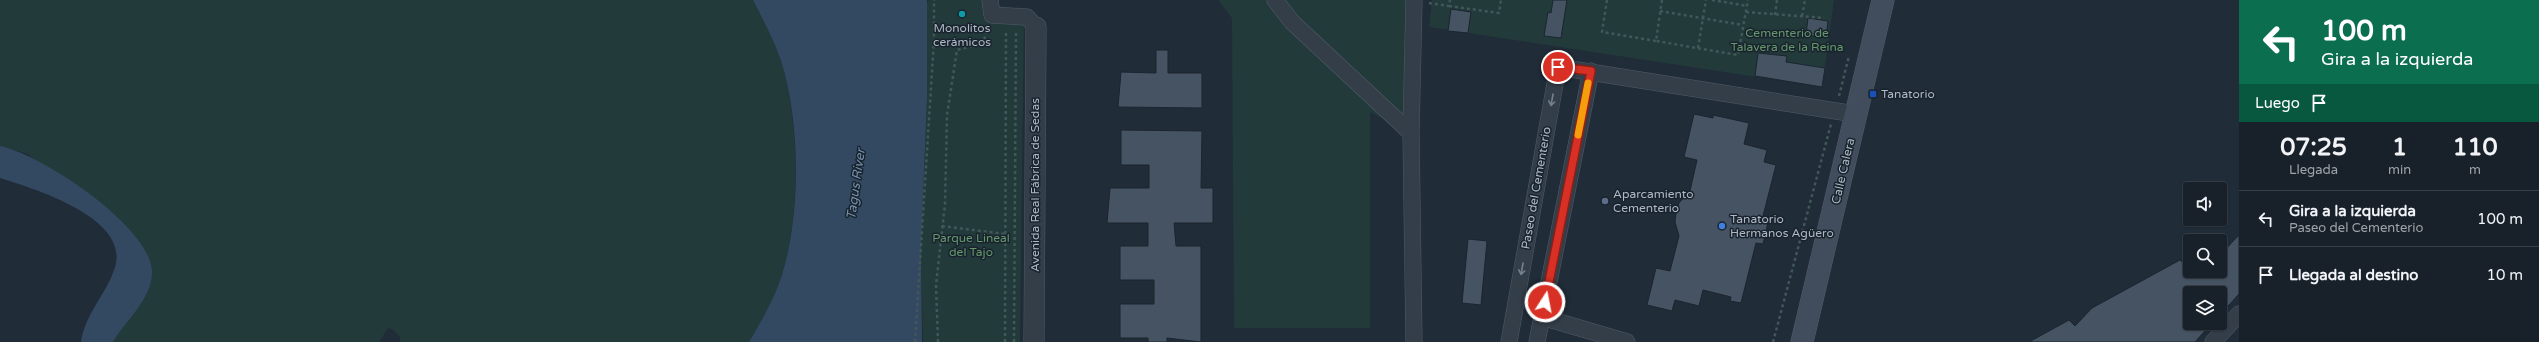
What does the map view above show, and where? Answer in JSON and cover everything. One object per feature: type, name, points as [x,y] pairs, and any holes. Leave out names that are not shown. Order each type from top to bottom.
[{"type":"main road","name":"Calle Calera","points":[[1802,342],[1845,112],[1883,0]]},
{"type":"street","points":[[1275,0],[1292,22],[1411,133]]},
{"type":"street","points":[[1414,1],[1411,133],[1414,342]]},
{"type":"street","points":[[1001,12],[1027,17],[1036,27]]},
{"type":"street","name":"Avenida Real Fábrica de Sedas","points":[[1034,342],[1036,27]]},
{"type":"street","name":"Paseo del Cementerio","points":[[1509,342],[1558,67],[1845,112]]},
{"type":"street","points":[[1537,342],[1591,71]]},
{"type":"street","points":[[2213,342],[2239,314]]},
{"type":"street","points":[[1542,317],[1627,342]]},
{"type":"path","points":[[915,342],[934,40],[934,0]]},
{"type":"path","points":[[1449,6],[1450,0]]},
{"type":"path","points":[[1414,1],[1499,13],[1501,0]]},
{"type":"path","points":[[1607,0],[1602,32],[1738,55],[1748,0]]},
{"type":"path","points":[[1656,41],[1662,0]]},
{"type":"path","points":[[1698,48],[1706,0]]},
{"type":"path","points":[[1712,0],[1747,6]]},
{"type":"path","points":[[1775,15],[1777,0]]},
{"type":"path","points":[[1802,16],[1805,0]]},
{"type":"path","points":[[1660,11],[1743,25]]},
{"type":"path","points":[[938,342],[936,285],[942,226],[948,115],[957,50],[983,43],[1001,12]]},
{"type":"path","points":[[1001,12],[1005,234],[1005,342]]},
{"type":"path","points":[[1001,12],[1014,342]]},
{"type":"path","points":[[1746,12],[1824,18]]},
{"type":"path","points":[[1773,342],[1845,112],[1850,51]]},
{"type":"path","points":[[942,226],[1005,234]]},
{"type":"green space","points":[[0,0],[753,0],[772,38],[781,61],[787,85],[794,138],[796,166],[793,221],[789,247],[777,290],[749,342],[400,342],[400,337],[392,329],[388,328],[379,342],[113,342],[142,299],[150,281],[152,271],[28,154],[0,146]]},
{"type":"green space","name":"Parque Lineal del Tajo","points":[[929,0],[987,0],[1004,7],[1024,11],[1020,342],[923,342],[921,248],[927,98],[927,3]]},
{"type":"green space","points":[[1218,0],[1418,0],[1411,133],[1370,112],[1370,328],[1234,328],[1232,18]]},
{"type":"green space","name":"Cementerio de Talavera de la Reina","points":[[1432,0],[1834,0],[1822,87],[1429,27]]},
{"type":"water","name":"Tagus River","points":[[753,0],[927,0],[927,98],[921,248],[922,342],[749,342],[773,299],[783,271],[793,221],[796,166],[792,111],[781,61],[775,45]]},
{"type":"water","points":[[0,146],[18,152],[41,163],[66,177],[91,195],[114,214],[133,234],[147,253],[152,271],[148,291],[113,342],[81,342],[83,332],[91,314],[106,288],[114,270],[116,252],[110,236],[96,221],[78,209],[57,198],[0,178]]},
{"type":"building","points":[[1553,0],[1567,0],[1561,38],[1544,36],[1548,12],[1551,13]]},
{"type":"building","points":[[1451,9],[1471,12],[1468,33],[1448,31]]},
{"type":"building","points":[[1808,18],[1828,21],[1826,38],[1806,35]]},
{"type":"building","points":[[1156,50],[1168,50],[1168,73],[1202,73],[1202,108],[1118,107],[1121,72],[1156,73]]},
{"type":"building","points":[[1758,53],[1787,56],[1786,62],[1825,68],[1822,87],[1755,76]]},
{"type":"building","points":[[1694,114],[1713,118],[1713,115],[1749,123],[1744,144],[1767,150],[1764,162],[1776,165],[1763,216],[1769,218],[1763,244],[1756,243],[1741,303],[1730,301],[1731,297],[1703,290],[1699,306],[1675,300],[1672,311],[1647,305],[1656,268],[1670,271],[1679,236],[1675,222],[1676,213],[1679,203],[1690,191],[1697,160],[1684,157]]},
{"type":"building","points":[[1121,130],[1202,131],[1201,188],[1213,188],[1213,223],[1174,223],[1176,246],[1201,246],[1201,342],[1167,338],[1167,342],[1148,342],[1148,338],[1120,338],[1120,304],[1154,304],[1154,280],[1120,280],[1120,246],[1148,246],[1148,223],[1107,223],[1110,188],[1149,188],[1149,165],[1121,165]]},
{"type":"building","points":[[2239,235],[2239,294],[2227,307],[2227,286],[2183,286],[2183,330],[2206,330],[2195,342],[2029,342],[2069,320],[2075,326],[2092,308],[2180,260],[2183,263],[2183,278],[2227,278],[2227,248]]},
{"type":"building","points":[[1468,239],[1487,241],[1481,305],[1462,303]]},
{"type":"slow traffic","points":[[1578,135],[1588,83]]},
{"type":"place","name":"Monolitos cerámicos","points":[[962,14]]},
{"type":"place","name":"Tanatorio","points":[[1873,94]]},
{"type":"place","name":"Aparcamiento Cementerio","points":[[1605,201]]},
{"type":"place","name":"Tanatorio Hermanos Agüero","points":[[1722,226]]},
{"type":"route","points":[[1545,302],[1591,71],[1558,67]]}]
